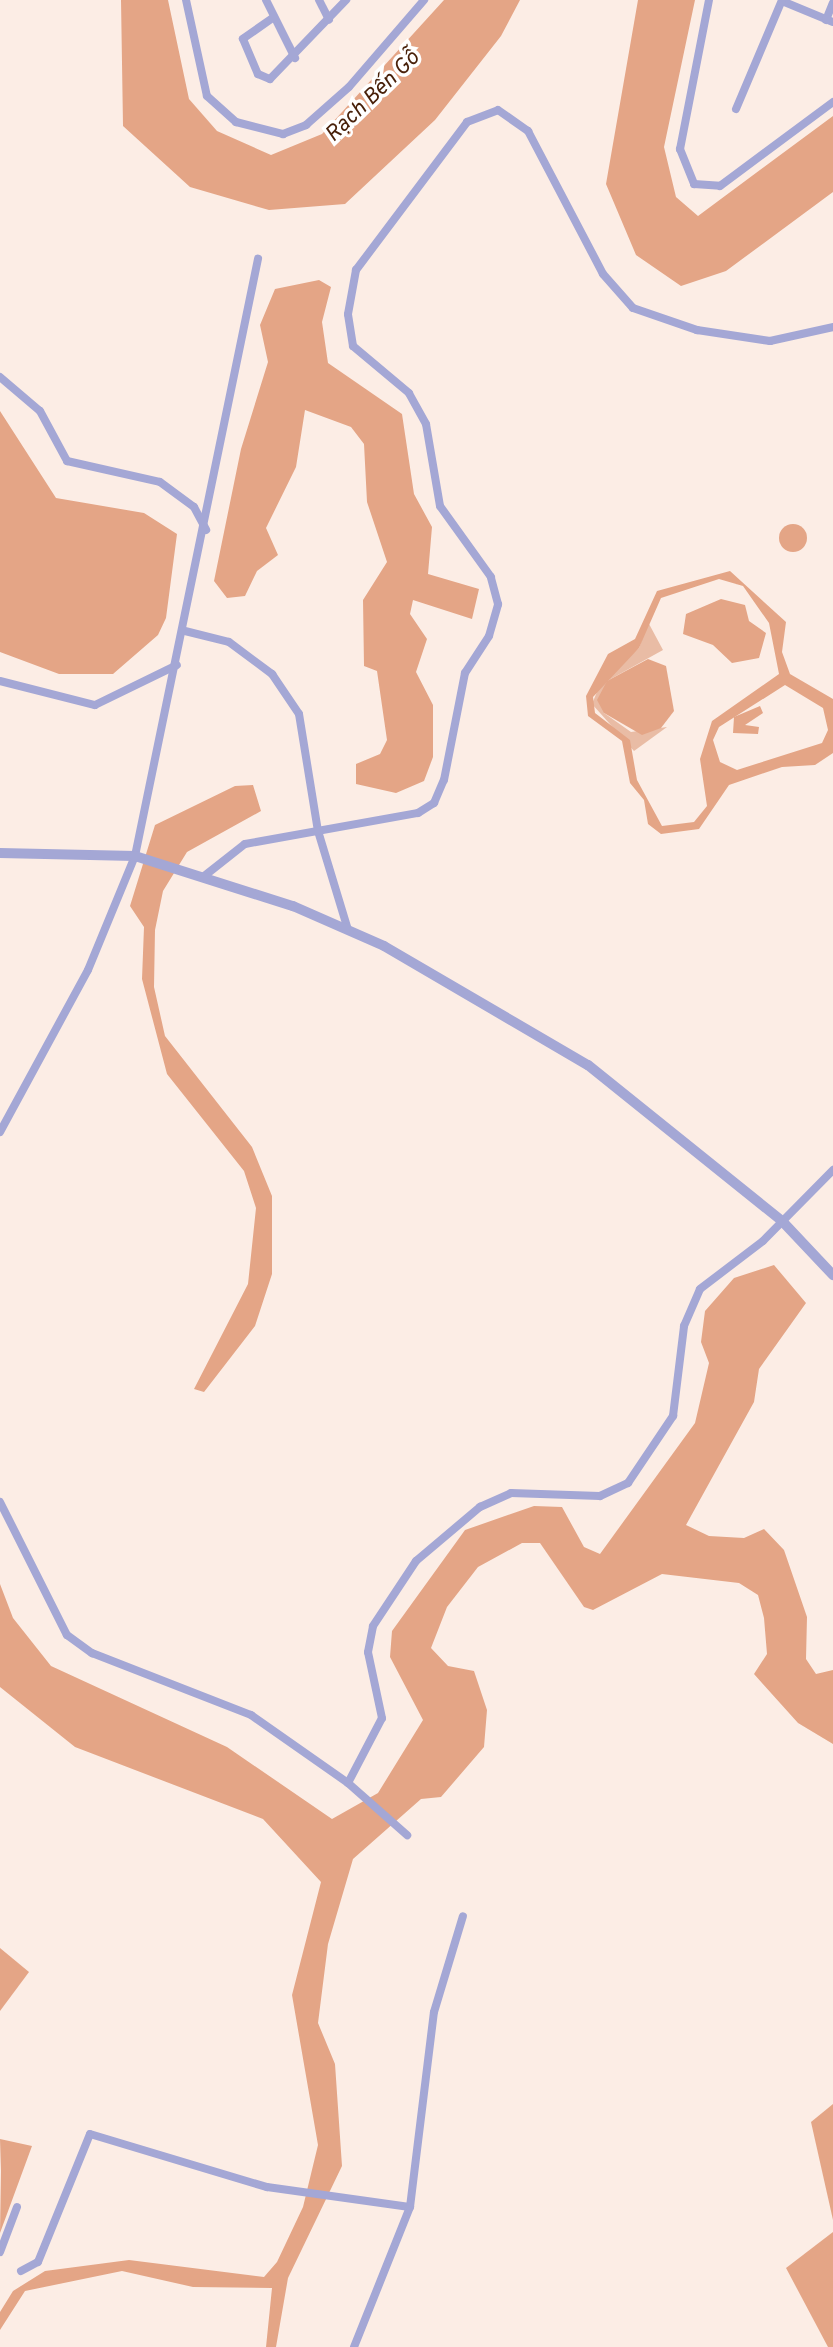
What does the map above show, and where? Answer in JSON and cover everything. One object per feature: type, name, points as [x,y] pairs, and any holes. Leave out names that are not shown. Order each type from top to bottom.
[{"type":"street","points":[[186,0],[207,96],[236,122],[283,134],[306,125],[349,87],[424,0]]},
{"type":"street","points":[[266,0],[295,58]]},
{"type":"street","points":[[319,0],[329,20]]},
{"type":"street","points":[[274,17],[247,31],[244,48],[263,78],[275,77],[346,0]]},
{"type":"street","points":[[709,0],[680,149],[694,184],[720,186],[833,102]]},
{"type":"street","points":[[736,109],[782,0],[830,21],[833,3]]},
{"type":"street","points":[[203,877],[245,844],[318,831],[434,803],[465,673],[489,636],[498,604],[491,577],[440,506],[426,424],[409,393],[353,346],[348,314],[356,270],[445,142],[486,112],[510,114],[541,151],[603,274],[633,308],[759,340],[810,337],[833,327]]},
{"type":"street","points":[[0,1132],[88,970],[135,856],[206,531],[258,259]]},
{"type":"street","points":[[0,377],[40,411],[67,461],[160,482],[194,507],[206,531]]},
{"type":"street","points":[[185,631],[229,642],[272,674],[299,714],[318,831],[348,930]]},
{"type":"street","points":[[0,681],[95,705],[177,665]]},
{"type":"street","points":[[0,853],[135,856],[203,877],[348,930],[488,1002],[588,1065],[783,1222],[833,1275]]},
{"type":"street","points":[[348,1783],[382,1718],[368,1652],[373,1626],[416,1561],[480,1507],[511,1493],[600,1496],[628,1483],[673,1416],[684,1326],[700,1289],[783,1222],[833,1170]]},
{"type":"street","points":[[0,1502],[67,1635],[92,1653],[251,1715],[348,1783],[407,1835]]},
{"type":"street","points":[[354,2347],[410,2207],[434,2012],[463,1916]]},
{"type":"street","points":[[21,2271],[38,2262],[86,2134],[307,2195],[410,2207]]},
{"type":"street","points":[[0,2252],[17,2207]]},
{"type":"shaded area","points":[[648,622],[663,650],[607,681],[604,713],[631,732],[667,727],[634,751],[592,704],[601,682],[639,648]]},
{"type":"water","name":"Rạch Bến Gỗ","points":[[121,0],[168,0],[189,99],[217,131],[271,155],[322,134],[444,0],[520,0],[501,36],[435,120],[345,204],[269,210],[190,187],[123,126]]},
{"type":"water","points":[[638,0],[695,0],[664,147],[676,197],[698,216],[833,116],[833,192],[726,271],[681,286],[636,255],[606,184]]},
{"type":"water","points":[[319,280],[331,287],[322,322],[328,363],[402,414],[414,494],[432,527],[428,574],[479,589],[472,619],[413,600],[410,614],[427,639],[416,672],[433,705],[433,757],[424,781],[396,793],[356,784],[356,764],[380,754],[387,740],[377,671],[364,666],[363,600],[387,562],[367,502],[364,444],[351,427],[305,410],[296,467],[266,528],[278,555],[257,571],[245,596],[227,598],[214,581],[241,449],[268,362],[260,325],[275,289]]},
{"type":"water","points":[[0,411],[56,498],[144,513],[177,534],[166,618],[158,635],[113,674],[59,674],[0,652]]},
{"type":"water","points":[[793,524],[803,528],[807,538],[803,548],[793,552],[783,548],[779,538],[783,528]]},
{"type":"water","points":[[730,571],[786,622],[782,652],[790,674],[833,699],[833,753],[815,765],[782,767],[729,785],[699,829],[661,834],[648,824],[644,800],[630,783],[622,741],[588,716],[586,696],[608,654],[635,639],[657,591]],"holes":[[[719,579],[743,586],[769,623],[779,674],[712,721],[700,759],[707,806],[694,822],[662,826],[637,780],[630,740],[595,713],[593,697],[639,648],[661,598]],[[785,685],[823,708],[828,730],[822,743],[737,770],[720,762],[713,740],[719,727]]]},
{"type":"water","points":[[721,599],[745,605],[749,621],[766,633],[759,658],[732,663],[713,645],[683,634],[686,614]]},
{"type":"water","points":[[648,659],[666,666],[674,711],[661,728],[642,735],[604,713],[597,700],[607,681]]},
{"type":"water","points":[[760,706],[763,713],[745,725],[759,727],[758,734],[733,733],[734,717]]},
{"type":"water","points":[[253,785],[261,811],[187,852],[163,891],[155,930],[154,987],[165,1036],[252,1147],[272,1196],[272,1274],[255,1326],[204,1392],[194,1389],[248,1284],[256,1208],[244,1171],[167,1074],[142,979],[144,927],[130,906],[155,825],[235,786]]},
{"type":"water","points":[[774,1265],[806,1303],[759,1369],[754,1402],[686,1525],[709,1536],[744,1538],[764,1529],[784,1550],[807,1617],[806,1659],[816,1674],[833,1670],[833,1744],[798,1723],[754,1674],[767,1654],[764,1618],[758,1595],[739,1583],[662,1574],[593,1610],[584,1607],[540,1543],[522,1543],[478,1567],[447,1607],[431,1648],[448,1666],[474,1671],[487,1710],[484,1747],[441,1797],[421,1799],[353,1859],[328,1944],[318,2023],[335,2064],[342,2166],[288,2278],[276,2347],[266,2347],[272,2288],[193,2287],[122,2271],[25,2291],[0,2330],[0,2312],[13,2291],[45,2271],[129,2260],[264,2277],[277,2262],[303,2207],[318,2145],[292,1995],[321,1882],[263,1819],[75,1747],[0,1687],[0,1584],[13,1618],[51,1666],[227,1747],[332,1819],[378,1793],[423,1720],[390,1657],[392,1631],[465,1530],[534,1506],[562,1507],[584,1547],[600,1554],[695,1423],[709,1363],[701,1342],[705,1311],[734,1278]]},
{"type":"water","points":[[0,1948],[29,1972],[0,2011]]},
{"type":"water","points":[[833,2104],[833,2220],[811,2122]]},
{"type":"water","points":[[0,2139],[32,2146],[0,2233],[1,2171]]},
{"type":"water","points":[[833,2232],[833,2347],[828,2347],[786,2268]]}]
